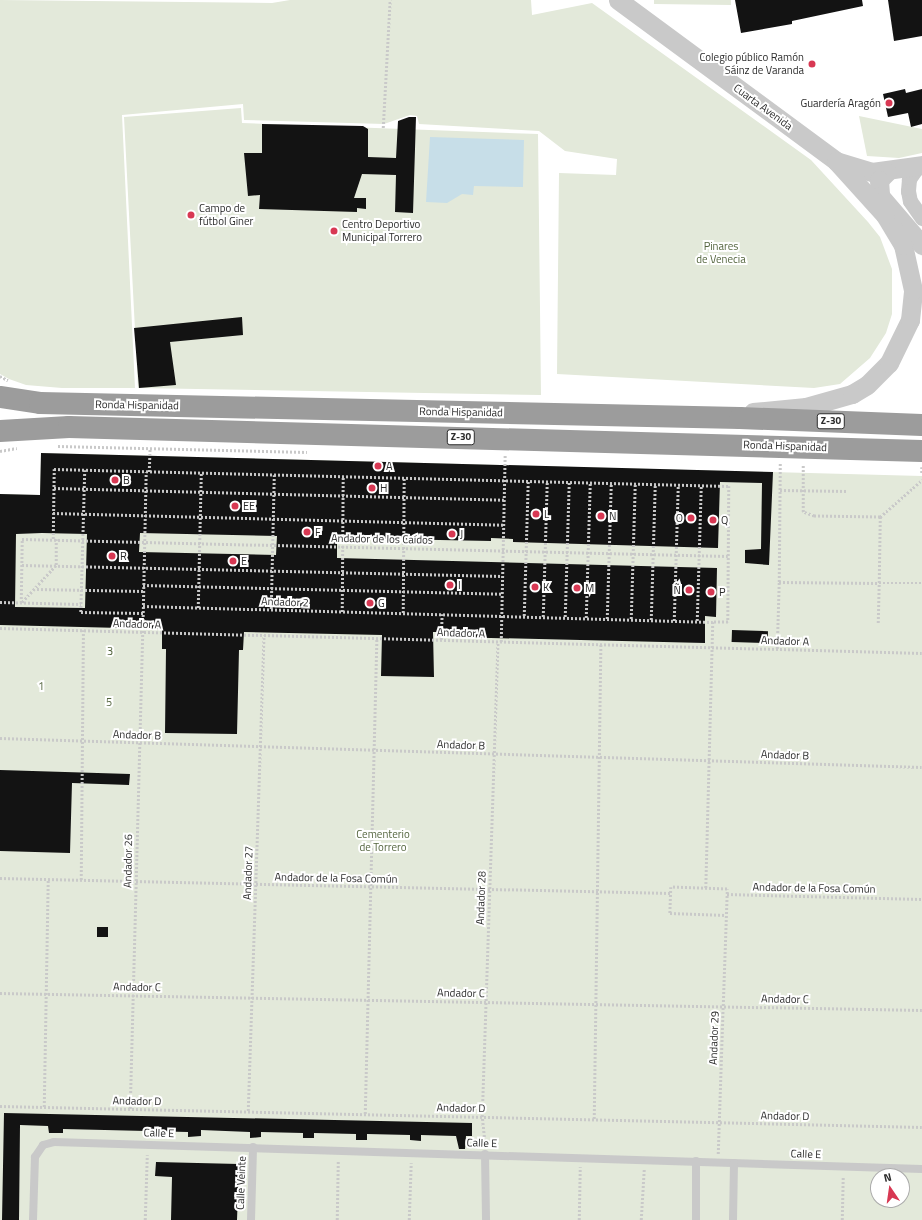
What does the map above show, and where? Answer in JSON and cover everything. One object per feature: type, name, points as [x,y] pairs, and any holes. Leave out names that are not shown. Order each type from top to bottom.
[{"type":"highway","name":"Ronda Hispanidad","points":[[0,397],[40,403],[740,418],[922,425]]},
{"type":"highway","name":"Ronda Hispanidad","points":[[0,431],[69,427],[803,446],[922,451]]},
{"type":"street","name":"Cuarta Avenida","points":[[618,0],[836,161],[864,170],[887,172],[920,166]]},
{"type":"street","points":[[740,418],[760,409],[806,407],[852,394],[880,374],[906,331],[913,290],[903,245],[885,215],[836,161]]},
{"type":"street","points":[[920,166],[909,179],[908,191],[915,212],[922,218]]},
{"type":"street","points":[[887,172],[879,180],[880,196],[922,245]]},
{"type":"lane","name":"Calle E","points":[[33,1220],[35,1157],[43,1145],[148,1143],[922,1169]]},
{"type":"lane","name":"Calle Veinte","points":[[251,1220],[253,1147]]},
{"type":"lane","points":[[485,1154],[486,1220]]},
{"type":"lane","points":[[696,1161],[696,1220]]},
{"type":"lane","points":[[733,1220],[734,1163]]},
{"type":"path","points":[[383,128],[390,0]]},
{"type":"path","points":[[86,470],[81,612],[143,613],[145,491],[150,429]]},
{"type":"path","name":"Andador 28","points":[[485,1154],[482,1117],[494,754],[499,642],[502,616],[506,438]]},
{"type":"path","points":[[777,649],[780,446]]},
{"type":"path","points":[[803,446],[802,512],[808,514],[880,517],[922,480]]},
{"type":"path","points":[[21,603],[37,589],[56,565],[53,513],[54,469],[729,486],[728,622],[713,622],[706,888],[671,887],[670,913],[726,914],[727,894]]},
{"type":"path","points":[[198,608],[200,473]]},
{"type":"path","points":[[271,610],[274,475]]},
{"type":"path","points":[[342,612],[343,477]]},
{"type":"path","points":[[403,613],[404,478]]},
{"type":"path","points":[[524,616],[528,481]]},
{"type":"path","points":[[544,617],[547,482]]},
{"type":"path","points":[[565,618],[569,482]]},
{"type":"path","points":[[586,618],[590,482]]},
{"type":"path","points":[[607,619],[611,483]]},
{"type":"path","points":[[631,620],[635,484]]},
{"type":"path","points":[[652,620],[655,484]]},
{"type":"path","points":[[674,621],[678,485]]},
{"type":"path","points":[[697,621],[701,485]]},
{"type":"path","points":[[54,488],[504,500]]},
{"type":"path","points":[[780,490],[848,491]]},
{"type":"path","points":[[53,513],[504,525]]},
{"type":"path","points":[[878,623],[880,517]]},
{"type":"path","name":"Andador de los Caídos","points":[[22,565],[22,539],[728,556]]},
{"type":"path","points":[[21,603],[22,565],[502,576]]},
{"type":"path","points":[[778,582],[922,583]]},
{"type":"path","points":[[143,586],[502,594]]},
{"type":"path","points":[[37,589],[143,591]]},
{"type":"path","points":[[0,602],[81,604]]},
{"type":"path","name":"Andador 2","points":[[143,606],[713,622]]},
{"type":"path","name":"Andador 26","points":[[130,1109],[143,613]]},
{"type":"path","points":[[441,640],[442,614]]},
{"type":"path","name":"Andador A","points":[[0,628],[922,653]]},
{"type":"path","points":[[81,880],[83,630]]},
{"type":"path","name":"Andador 27","points":[[248,1111],[264,635]]},
{"type":"path","points":[[365,1114],[377,638]]},
{"type":"path","points":[[594,1119],[601,644]]},
{"type":"path","name":"Andador B","points":[[0,738],[922,767]]},
{"type":"path","name":"Andador de la Fosa Común","points":[[0,878],[671,893]]},
{"type":"path","points":[[44,1107],[48,879]]},
{"type":"path","name":"Andador de la Fosa Común","points":[[706,888],[727,889],[727,894],[922,899]]},
{"type":"path","name":"Andador 29","points":[[718,1162],[726,914]]},
{"type":"path","name":"Andador C","points":[[0,993],[922,1010]]},
{"type":"path","name":"Andador D","points":[[0,1106],[922,1127]]},
{"type":"path","points":[[145,1220],[148,1143]]},
{"type":"path","points":[[337,1220],[338,1150]]},
{"type":"path","points":[[409,1220],[411,1152]]},
{"type":"path","points":[[579,1220],[580,1158]]},
{"type":"path","points":[[641,1220],[644,1160]]},
{"type":"path","points":[[842,1220],[843,1166]]},
{"type":"green space","name":"Pinares de Venecia","points":[[0,0],[272,3],[290,0],[531,0],[532,15],[592,3],[811,160],[868,222],[880,237],[892,269],[892,314],[886,333],[870,358],[840,384],[814,388],[557,374],[559,173],[616,175],[617,159],[565,151],[539,131],[419,124],[417,116],[410,115],[384,124],[244,120],[243,104],[122,115],[135,388],[62,388],[26,385],[9,379],[0,374]]},
{"type":"green space","points":[[654,0],[731,0],[731,5],[654,4]]},
{"type":"green space","name":"Centro Deportivo Municipal Torrero","points":[[241,108],[242,123],[538,134],[541,395],[138,388],[124,117]]},
{"type":"green space","points":[[859,116],[922,129],[922,153],[899,158],[867,156]]},
{"type":"green space","name":"Cementerio de Torrero","points":[[41,453],[922,476],[922,1220],[0,1220],[0,494],[40,495]]},
{"type":"water","points":[[430,137],[524,140],[523,187],[474,186],[473,195],[462,194],[447,203],[426,202]]},
{"type":"building","points":[[735,0],[862,0],[863,6],[792,21],[792,24],[741,33]]},
{"type":"building","points":[[888,0],[922,0],[922,36],[894,41]]},
{"type":"building","points":[[905,89],[906,93],[922,89],[922,124],[911,127],[908,113],[888,117],[883,94]]},
{"type":"building","points":[[409,117],[416,117],[413,213],[395,212],[396,175],[362,174],[354,198],[366,198],[366,209],[357,208],[357,212],[259,209],[260,195],[248,196],[244,153],[262,153],[262,124],[363,126],[368,129],[368,157],[396,158],[398,121]]},
{"type":"building","points":[[242,317],[243,335],[170,342],[176,385],[139,388],[134,328]]},
{"type":"building","points":[[41,453],[773,472],[769,565],[745,563],[745,550],[761,549],[762,483],[720,482],[718,548],[513,542],[513,539],[491,538],[491,541],[337,538],[337,558],[717,568],[716,617],[705,616],[705,643],[452,637],[453,632],[433,632],[434,677],[381,676],[382,635],[244,632],[243,650],[239,650],[237,734],[165,733],[166,649],[162,649],[162,629],[0,625],[0,494],[40,495]],"holes":[[[140,533],[277,536],[276,555],[139,552]],[[16,534],[87,534],[85,608],[15,607]]]},
{"type":"building","points":[[732,630],[768,631],[768,643],[732,642]]},
{"type":"building","points":[[0,770],[130,774],[129,785],[72,783],[70,853],[0,851]]},
{"type":"building","points":[[97,927],[108,927],[108,937],[97,937]]},
{"type":"building","points":[[4,1113],[472,1123],[472,1136],[466,1136],[465,1149],[459,1149],[456,1136],[421,1135],[421,1141],[410,1140],[410,1135],[367,1134],[367,1140],[356,1140],[356,1134],[314,1133],[314,1138],[303,1138],[303,1133],[261,1132],[261,1137],[250,1138],[250,1132],[201,1130],[201,1136],[188,1137],[188,1132],[63,1129],[63,1133],[49,1133],[48,1126],[20,1125],[19,1220],[2,1220]]},
{"type":"building","points":[[156,1162],[239,1164],[237,1220],[171,1220],[172,1177],[155,1176]]},
{"type":"place","name":"Colegio público Ramón Sáinz de Varanda","points":[[812,64]]},
{"type":"place","name":"Guardería Aragón","points":[[889,103]]},
{"type":"place","name":"Campo de fútbol Giner","points":[[191,215]]},
{"type":"place","name":"Centro Deportivo Municipal Torrero","points":[[334,231]]},
{"type":"place","name":"A","points":[[378,466]]},
{"type":"place","name":"B","points":[[115,480]]},
{"type":"place","name":"H","points":[[372,488]]},
{"type":"place","name":"EE","points":[[235,506]]},
{"type":"place","name":"L","points":[[536,514]]},
{"type":"place","name":"N","points":[[601,516]]},
{"type":"place","name":"O","points":[[691,518]]},
{"type":"place","name":"Q","points":[[713,520]]},
{"type":"place","name":"F","points":[[307,532]]},
{"type":"place","name":"J","points":[[452,534]]},
{"type":"place","name":"R","points":[[112,556]]},
{"type":"place","name":"E","points":[[233,561]]},
{"type":"place","name":"I","points":[[450,585]]},
{"type":"place","name":"K","points":[[535,587]]},
{"type":"place","name":"M","points":[[577,588]]},
{"type":"place","name":"Ñ","points":[[689,590]]},
{"type":"place","name":"P","points":[[711,592]]},
{"type":"place","name":"G","points":[[370,603]]},
{"type":"park label","name":"3","points":[[110,651]]},
{"type":"park label","name":"1","points":[[41,686]]},
{"type":"park label","name":"5","points":[[109,702]]}]
